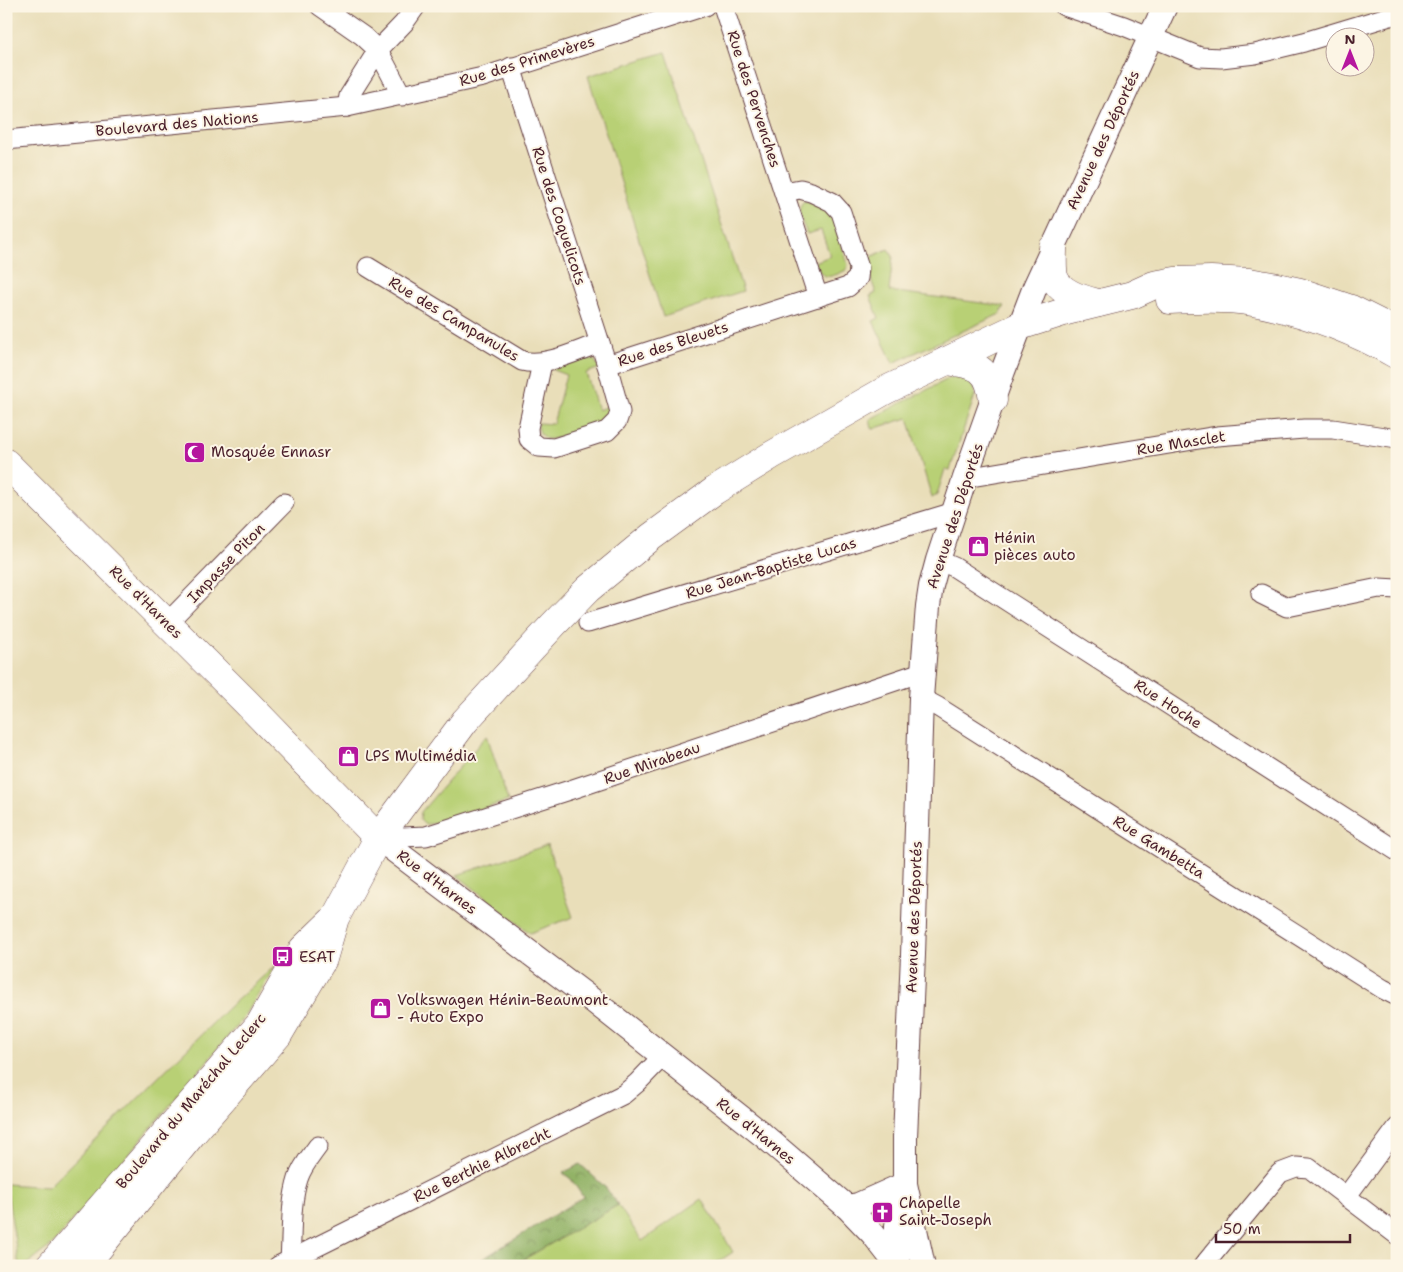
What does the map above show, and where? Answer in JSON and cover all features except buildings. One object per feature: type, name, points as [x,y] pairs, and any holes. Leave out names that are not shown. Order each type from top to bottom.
[{"type":"main road","points":[[1052,248],[1054,276],[1059,284],[1073,296],[1098,303]]},
{"type":"main road","points":[[335,918],[378,838],[465,721],[582,595],[637,548],[714,490],[886,390],[1020,326],[1098,303],[1132,296],[1154,285],[1175,281],[1249,282],[1300,292],[1351,309],[1397,332]]},
{"type":"main road","points":[[1132,296],[1156,300],[1205,299],[1245,301],[1294,311],[1336,325],[1376,343],[1397,355]]},
{"type":"main road","points":[[946,361],[966,363],[982,372],[988,377],[991,384],[993,400]]},
{"type":"main road","name":"Rue d'Harnes","points":[[6,463],[167,623],[378,838]]},
{"type":"main road","name":"Boulevard du Maréchal Leclerc","points":[[50,1266],[260,1024],[303,949],[335,918]]},
{"type":"main road","name":"Boulevard du Maréchal Leclerc","points":[[84,1266],[278,1035],[323,959],[335,918]]},
{"type":"street","points":[[320,6],[363,36],[378,50],[402,96]]},
{"type":"street","points":[[347,107],[350,96],[378,50],[404,23],[416,6]]},
{"type":"street","name":"Rue des Primevères","points":[[347,107],[483,77],[705,6]]},
{"type":"street","name":"Rue des Pervenches","points":[[724,6],[818,297]]},
{"type":"street","points":[[1064,6],[1152,36],[1200,57],[1221,58],[1255,54],[1288,46],[1397,14]]},
{"type":"street","name":"Avenue des Déportés","points":[[923,1266],[905,1184],[905,1137],[922,672],[928,606],[938,560],[1020,326],[1052,248],[1165,6]]},
{"type":"street","name":"Rue des Coquelicots","points":[[511,67],[607,365]]},
{"type":"street","name":"Boulevard des Nations","points":[[6,140],[332,110],[347,107]]},
{"type":"street","points":[[784,192],[800,188],[832,202],[841,212],[856,256],[859,268],[858,278],[848,287],[818,297]]},
{"type":"street","name":"Rue des Campanules","points":[[368,267],[522,361],[532,364],[542,363]]},
{"type":"street","name":"Rue des Bleuets","points":[[600,343],[542,363],[528,428],[529,439],[539,447],[554,448],[607,431],[617,421],[620,412],[619,406],[607,365],[818,297]]},
{"type":"street","name":"Rue Masclet","points":[[966,478],[1217,436],[1304,429],[1333,429],[1397,439]]},
{"type":"street","name":"Impasse Piton","points":[[167,623],[284,503]]},
{"type":"street","name":"Rue Jean-Baptiste Lucas","points":[[588,623],[954,512]]},
{"type":"street","name":"Rue Hoche","points":[[938,560],[954,568],[1397,851]]},
{"type":"street","points":[[1261,594],[1287,607],[1379,588],[1397,589]]},
{"type":"street","name":"Rue Mirabeau","points":[[378,838],[426,836],[570,790],[922,672]]},
{"type":"street","name":"Rue Gambetta","points":[[921,698],[955,717],[1383,990],[1397,996]]},
{"type":"street","name":"Rue d'Harnes","points":[[378,838],[763,1135],[846,1206],[898,1264]]},
{"type":"street","name":"Rue Berthie Albrecht","points":[[284,1263],[624,1094],[663,1056]]},
{"type":"street","points":[[1346,1197],[1397,1128]]},
{"type":"street","name":"Rue Berthie Albrecht","points":[[284,1263],[293,1198],[298,1178],[304,1164],[318,1146]]},
{"type":"street","points":[[1203,1266],[1280,1173],[1296,1167],[1309,1168],[1397,1235]]},
{"type":"street","points":[[846,1206],[858,1205],[905,1184]]},
{"type":"street","name":"Avenue des Déportés","points":[[898,1264],[899,1207],[905,1184]]},
{"type":"green space","points":[[666,52],[743,291],[663,317],[588,76]]},
{"type":"green space","points":[[804,201],[820,206],[833,217],[848,265],[846,270],[835,275],[826,276],[817,268],[815,262],[830,256],[821,230],[807,234],[800,212]]},
{"type":"green space","points":[[888,249],[893,256],[889,291],[1005,306],[1000,314],[893,363],[873,321],[879,318],[870,296],[876,293],[864,260]]},
{"type":"green space","points":[[587,358],[594,360],[600,368],[586,373],[598,410],[611,405],[610,419],[569,435],[552,439],[545,438],[540,433],[538,423],[553,424],[566,375],[553,370],[560,365]]},
{"type":"green space","points":[[964,374],[972,383],[975,395],[950,470],[945,469],[937,495],[932,498],[908,418],[872,429],[870,419],[954,376]]},
{"type":"green space","points":[[487,735],[508,801],[430,824],[424,824],[420,820],[421,812]]},
{"type":"green space","points":[[547,845],[573,917],[530,933],[457,875]]},
{"type":"green space","points":[[276,965],[245,1016],[52,1245],[24,1266],[19,1266],[6,1184],[48,1187],[228,1008]]},
{"type":"green space","points":[[580,1164],[606,1188],[618,1205],[512,1266],[471,1266],[583,1197],[571,1179],[563,1173]]},
{"type":"green space","points":[[702,1199],[733,1252],[712,1266],[512,1266],[618,1205],[642,1241]]},
{"type":"place","name":"Mosquée Ennasr","points":[[195,452]]},
{"type":"place","name":"Hénin pièces auto","points":[[978,547]]},
{"type":"place","name":"LPS Multimédia","points":[[349,756]]},
{"type":"place","name":"ESAT","points":[[283,957]]},
{"type":"place","name":"Volkswagen Hénin-Beaumont - Auto Expo","points":[[381,1009]]},
{"type":"place","name":"Chapelle Saint-Joseph","points":[[883,1212]]}]
